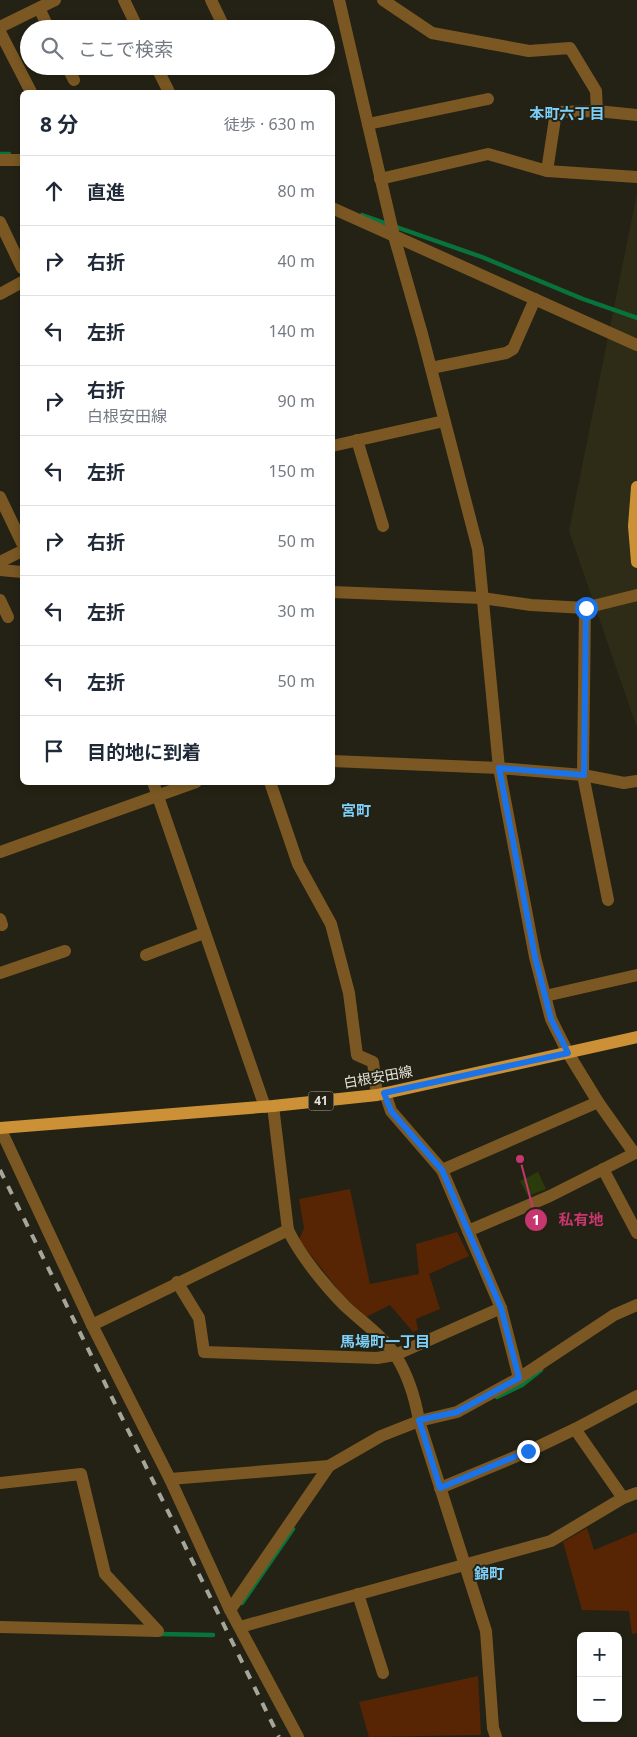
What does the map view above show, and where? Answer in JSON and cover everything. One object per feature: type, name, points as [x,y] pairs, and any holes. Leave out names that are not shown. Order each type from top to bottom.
[{"type":"main road","points":[[637,487],[634,526],[637,562]]},
{"type":"main road","name":"白根安田線","points":[[0,1128],[269,1107],[381,1094],[637,1037]]},
{"type":"street","points":[[20,67],[1,25],[55,0]]},
{"type":"street","points":[[124,0],[134,20]]},
{"type":"street","points":[[211,0],[221,20]]},
{"type":"street","points":[[339,0],[394,236],[431,368],[478,549],[499,768],[535,957],[545,996],[551,1019],[568,1053],[598,1102],[636,1152],[550,1196],[468,1231]]},
{"type":"street","points":[[383,0],[432,34],[529,51],[570,48],[596,91],[597,111]]},
{"type":"street","points":[[39,8],[45,20]]},
{"type":"street","points":[[23,75],[30,90]]},
{"type":"street","points":[[72,75],[74,80]]},
{"type":"street","points":[[160,75],[168,90]]},
{"type":"street","points":[[368,124],[488,99]]},
{"type":"street","points":[[546,171],[556,112],[597,111],[637,115]]},
{"type":"street","points":[[380,179],[488,154],[546,171],[637,177]]},
{"type":"street","points":[[0,160],[20,160]]},
{"type":"street","points":[[335,209],[637,345]]},
{"type":"street","points":[[0,222],[20,264]]},
{"type":"street","points":[[0,294],[20,283]]},
{"type":"street","points":[[431,368],[513,349],[535,299]]},
{"type":"street","points":[[335,445],[444,421]]},
{"type":"street","points":[[357,440],[383,526]]},
{"type":"street","points":[[0,497],[20,539]]},
{"type":"street","points":[[0,562],[20,552]]},
{"type":"street","points":[[0,570],[20,572]]},
{"type":"street","points":[[335,592],[482,598],[531,605],[586,608],[637,595]]},
{"type":"street","points":[[0,600],[8,617]]},
{"type":"street","points":[[586,608],[584,775],[608,900]]},
{"type":"street","points":[[335,762],[499,768],[584,775],[624,783],[637,781]]},
{"type":"street","points":[[154,785],[204,933],[269,1107],[288,1230],[296,1245],[344,1305],[367,1324],[395,1354],[414,1392],[419,1420],[486,1631],[493,1728],[496,1737]]},
{"type":"street","points":[[0,852],[188,785]]},
{"type":"street","points":[[271,785],[298,864],[331,924],[349,993],[357,1055],[374,1062],[381,1094],[391,1111],[442,1170],[501,1308],[519,1378]]},
{"type":"street","points":[[146,955],[204,933]]},
{"type":"street","points":[[0,973],[65,951]]},
{"type":"street","points":[[545,996],[637,975]]},
{"type":"street","points":[[442,1170],[598,1102]]},
{"type":"street","points":[[0,1128],[92,1325],[170,1479],[230,1610],[298,1737]]},
{"type":"street","points":[[603,1169],[637,1233]]},
{"type":"street","points":[[92,1325],[177,1282],[288,1230]]},
{"type":"street","points":[[177,1282],[199,1318],[204,1352],[377,1358],[395,1354],[501,1308]]},
{"type":"street","points":[[230,1610],[329,1466],[380,1436],[419,1420],[457,1412],[519,1378],[614,1315],[637,1305]]},
{"type":"street","points":[[440,1488],[575,1429],[637,1396]]},
{"type":"street","points":[[575,1429],[624,1498]]},
{"type":"street","points":[[170,1479],[329,1466]]},
{"type":"street","points":[[0,1483],[81,1474],[105,1574],[158,1631],[0,1627]]},
{"type":"street","points":[[240,1626],[551,1541],[624,1498],[637,1493]]},
{"type":"street","points":[[358,1594],[383,1673]]},
{"type":"shaded area","points":[[637,193],[637,728],[569,531]]},
{"type":"shaded area","points":[[350,1189],[370,1284],[419,1274],[416,1244],[457,1232],[469,1256],[429,1274],[440,1309],[416,1319],[418,1330],[413,1332],[390,1305],[366,1317],[344,1297],[299,1240],[304,1228],[299,1199]]},
{"type":"shaded area","points":[[587,1528],[594,1550],[637,1532],[637,1633],[632,1634],[629,1611],[582,1610],[563,1542]]},
{"type":"shaded area","points":[[478,1676],[481,1735],[369,1737],[359,1702]]},
{"type":"building","points":[[538,1172],[546,1189],[528,1196],[520,1181]]},
{"type":"waterway","points":[[0,154],[9,154]]},
{"type":"waterway","points":[[362,215],[482,257],[583,299],[637,318]]},
{"type":"waterway","points":[[497,1397],[522,1385],[541,1370]]},
{"type":"waterway","points":[[242,1603],[293,1529]]},
{"type":"waterway","points":[[160,1634],[213,1635]]},
{"type":"railway","points":[[0,1170],[279,1737]]},
{"type":"place","name":"私有地","points":[[520,1159]]},
{"type":"district","name":"本町六丁目","points":[[567,114]]},
{"type":"district","name":"宮町","points":[[356,811]]},
{"type":"district","name":"馬場町一丁目","points":[[385,1342]]},
{"type":"district","name":"錦町","points":[[489,1574]]},
{"type":"route","points":[[528,1451],[440,1488],[419,1420],[457,1412],[519,1378],[501,1308],[442,1170],[391,1111],[384,1093],[568,1053],[551,1019],[535,957],[499,768],[584,775],[586,608]]}]
